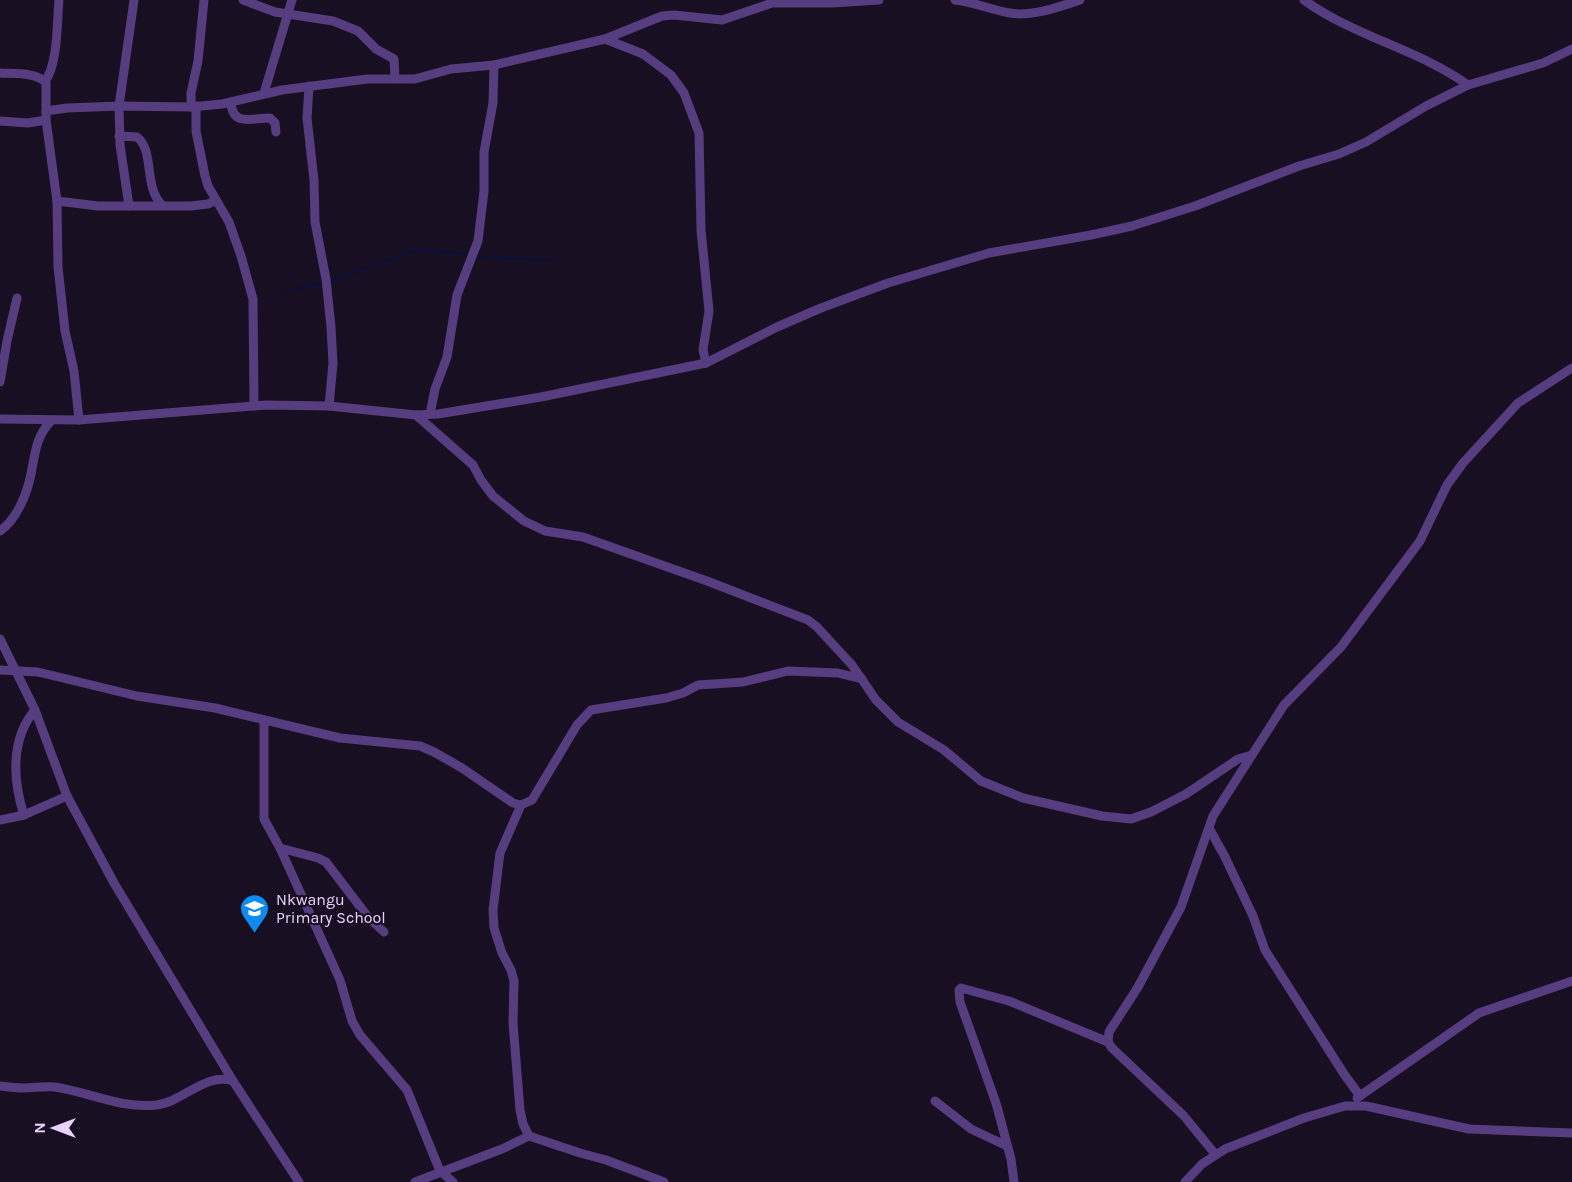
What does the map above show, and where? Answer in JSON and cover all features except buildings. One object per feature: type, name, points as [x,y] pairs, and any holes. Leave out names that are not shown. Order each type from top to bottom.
[{"type":"street","points":[[59,0],[53,61],[45,81],[46,116],[57,201],[58,267],[65,331],[75,378],[80,420]]},
{"type":"street","points":[[129,206],[119,136],[119,106],[134,0]]},
{"type":"street","points":[[204,0],[198,61],[191,93],[200,154],[208,186],[225,214],[242,256],[253,299],[254,406]]},
{"type":"street","points":[[243,0],[275,12],[333,21],[358,31],[375,49],[395,60],[394,79]]},
{"type":"street","points":[[264,93],[292,0]]},
{"type":"street","points":[[0,121],[28,123],[67,108],[194,107],[309,86],[367,79],[415,79],[452,69],[494,65],[605,39],[652,19],[669,15],[722,20],[772,3],[879,0]]},
{"type":"street","points":[[955,0],[1017,14],[1033,13],[1080,0]]},
{"type":"street","points":[[1304,0],[1332,19],[1436,66],[1468,85]]},
{"type":"street","points":[[605,39],[643,54],[671,75],[684,93],[699,134],[701,230],[709,311],[703,350],[706,363]]},
{"type":"street","points":[[0,419],[80,420],[254,406],[329,406],[417,415],[430,414],[541,397],[706,363],[804,316],[888,283],[989,253],[1132,226],[1195,206],[1299,166],[1339,154],[1366,142],[1426,106],[1468,85],[1543,63],[1572,49]]},
{"type":"street","points":[[430,414],[435,389],[447,357],[457,295],[478,241],[484,191],[484,152],[493,104],[494,65]]},
{"type":"street","points":[[0,73],[35,76],[45,81]]},
{"type":"street","points":[[309,86],[307,118],[314,180],[315,222],[328,293],[333,363],[329,406]]},
{"type":"street","points":[[231,102],[232,114],[235,117],[241,119],[270,118],[275,123],[276,132]]},
{"type":"street","points":[[119,136],[137,136],[142,140],[151,188],[162,205]]},
{"type":"street","points":[[57,201],[84,205],[129,206],[199,205],[216,200]]},
{"type":"street","points":[[0,382],[17,298]]},
{"type":"street","points":[[1108,1042],[1112,1025],[1138,987],[1181,907],[1213,816],[1284,705],[1341,647],[1420,541],[1447,485],[1462,463],[1518,403],[1572,368]]},
{"type":"street","points":[[417,415],[473,465],[493,496],[524,521],[545,531],[583,537],[808,620],[831,642],[862,679],[876,700],[898,722],[944,750],[981,781],[1023,798],[1102,816],[1131,819],[1186,794],[1238,759],[1252,755]]},
{"type":"street","points":[[0,531],[13,519],[28,484],[38,440],[51,421]]},
{"type":"street","points":[[0,639],[35,710],[68,796],[114,883],[233,1081],[299,1182]]},
{"type":"street","points":[[0,670],[38,672],[147,698],[215,708],[340,738],[420,746],[462,768],[513,803],[521,805],[532,800],[578,725],[591,710],[666,698],[698,685],[743,682],[788,671],[838,673],[862,679]]},
{"type":"street","points":[[24,815],[17,788],[18,748],[23,727],[35,710]]},
{"type":"street","points":[[264,720],[264,819],[280,848],[336,971],[352,1021],[360,1035],[407,1090],[440,1172],[453,1182]]},
{"type":"street","points":[[0,820],[24,815],[68,796]]},
{"type":"street","points":[[521,805],[500,853],[493,910],[494,928],[514,981],[513,1023],[517,1086],[523,1124],[529,1136]]},
{"type":"street","points":[[1209,828],[1253,916],[1265,950],[1360,1096]]},
{"type":"street","points":[[280,848],[326,862],[361,908],[384,932]]},
{"type":"street","points":[[1345,1106],[1479,1013],[1572,981]]},
{"type":"street","points":[[1014,1182],[1011,1159],[996,1103],[960,1002],[959,990],[962,988],[1009,1001],[1108,1042],[1117,1054],[1184,1116],[1215,1154]]},
{"type":"street","points":[[0,1086],[55,1087],[111,1100],[146,1105],[164,1104],[214,1080],[225,1078],[233,1081]]},
{"type":"street","points":[[935,1101],[971,1129],[1007,1146]]},
{"type":"street","points":[[1185,1182],[1215,1154],[1304,1118],[1345,1106],[1366,1106],[1469,1129],[1572,1133]]},
{"type":"street","points":[[415,1182],[502,1149],[529,1136],[606,1160],[664,1182]]},
{"type":"waterway","points":[[329,281],[420,249],[471,255]]},
{"type":"waterway","points":[[476,256],[551,261]]},
{"type":"waterway","points":[[284,291],[324,283]]},
{"type":"place","name":"Nkwangu Primary School","points":[[255,934]]}]
